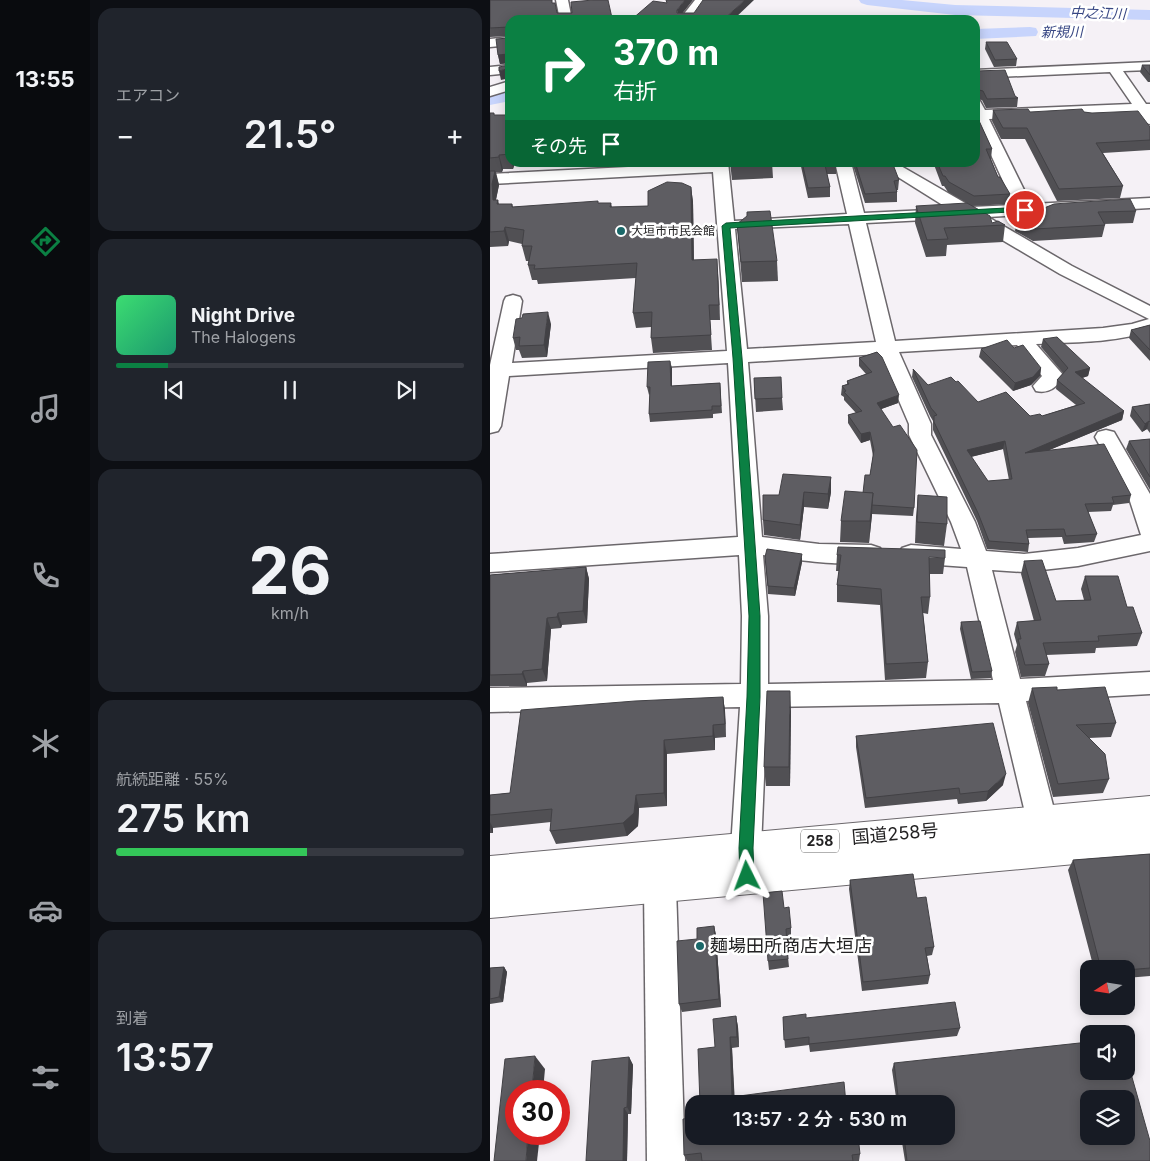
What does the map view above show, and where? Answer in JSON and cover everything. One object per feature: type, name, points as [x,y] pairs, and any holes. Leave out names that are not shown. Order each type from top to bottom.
[{"type":"highway","name":"国道258号","points":[[490,901],[660,887],[746,862],[1042,821],[1150,811]]},
{"type":"highway","name":"国道258号","points":[[490,872],[746,862],[1150,841]]},
{"type":"street","points":[[562,0],[565,15]]},
{"type":"street","points":[[691,15],[701,0]]},
{"type":"street","points":[[490,43],[505,42]]},
{"type":"street","points":[[980,74],[1150,66]]},
{"type":"street","points":[[1114,68],[1147,112]]},
{"type":"street","points":[[490,71],[505,70]]},
{"type":"street","points":[[490,92],[505,87]]},
{"type":"street","points":[[980,111],[1147,112]]},
{"type":"street","points":[[980,117],[1025,210]]},
{"type":"street","points":[[490,179],[541,170],[649,167]]},
{"type":"street","points":[[721,167],[738,358],[755,616],[754,697],[746,862]]},
{"type":"street","points":[[844,167],[887,348],[920,424],[920,435],[948,488],[977,560],[1042,821]]},
{"type":"street","points":[[891,167],[1066,270],[1150,314]]},
{"type":"street","points":[[726,226],[1150,204]]},
{"type":"street","points":[[490,426],[495,370],[513,301]]},
{"type":"street","points":[[495,370],[738,358],[1103,334],[1134,330],[1150,325]]},
{"type":"street","points":[[1024,339],[1028,348],[1054,376],[1043,386]]},
{"type":"street","points":[[1106,436],[1141,498],[1150,530]]},
{"type":"street","points":[[490,563],[751,544],[819,553],[919,554],[1024,563],[1078,557],[1150,542]]},
{"type":"street","points":[[490,700],[754,697],[1009,691],[1150,683]]},
{"type":"street","points":[[660,887],[666,1161]]},
{"type":"building","points":[[490,0],[552,0],[552,3],[555,3],[557,13],[572,13],[571,2],[608,0],[611,15],[505,15],[505,27],[490,28]]},
{"type":"building","points":[[666,0],[685,0],[677,10],[677,13],[694,13],[703,0],[745,0],[728,15],[637,15],[653,1],[667,3]]},
{"type":"building","points":[[505,38],[505,54],[498,55],[496,39]]},
{"type":"building","points":[[986,42],[1007,42],[1017,59],[995,60]]},
{"type":"building","points":[[1142,65],[1150,65],[1150,75]]},
{"type":"building","points":[[505,66],[505,69],[499,71],[499,67]]},
{"type":"building","points":[[1005,70],[1015,96],[1018,98],[987,99],[983,91],[980,90],[980,71]]},
{"type":"building","points":[[1028,109],[1030,112],[1082,109],[1084,112],[1092,113],[1138,111],[1150,127],[1150,140],[1096,143],[1123,186],[1059,189],[1027,128],[1003,128],[993,110]]},
{"type":"building","points":[[490,113],[505,115],[505,154],[490,158]]},
{"type":"building","points":[[980,123],[992,149],[986,149],[998,177],[1000,177],[1010,194],[974,196],[949,182],[943,176],[939,167],[980,167]]},
{"type":"building","points":[[803,167],[825,167],[830,187],[808,188]]},
{"type":"building","points":[[857,167],[894,167],[899,180],[894,181],[897,192],[865,194]]},
{"type":"building","points":[[490,171],[495,171],[492,184],[493,200],[498,200],[497,204],[512,204],[512,207],[598,201],[598,203],[611,203],[610,207],[648,206],[648,191],[667,182],[682,183],[691,187],[692,260],[717,259],[719,305],[709,305],[711,335],[651,338],[652,312],[633,313],[637,263],[534,269],[535,265],[528,265],[532,246],[522,246],[524,230],[505,227],[504,231],[490,232]]},
{"type":"building","points":[[1130,199],[1136,211],[1098,212],[1105,225],[1035,229],[1017,219],[1054,204]]},
{"type":"building","points":[[967,203],[990,216],[992,223],[998,221],[1005,225],[944,228],[948,239],[927,240],[916,206]]},
{"type":"building","points":[[770,211],[777,261],[741,262],[737,224],[747,216],[747,212]]},
{"type":"building","points":[[548,312],[544,345],[519,346],[520,337],[513,338],[516,319],[522,318],[523,314]]},
{"type":"building","points":[[1150,325],[1150,350],[1131,330]]},
{"type":"building","points":[[1057,337],[1090,368],[1075,372],[1124,411],[1025,453],[1104,444],[1131,495],[1112,497],[1114,503],[1085,504],[1097,534],[1066,536],[1064,529],[1026,530],[1029,544],[989,541],[978,513],[934,422],[934,416],[937,415],[931,408],[913,369],[928,385],[951,377],[956,382],[958,381],[978,402],[1006,392],[1030,416],[1040,414],[1042,416],[1085,403],[1057,380],[1068,368],[1043,339]],"holes":[[[1005,441],[1012,479],[988,481],[967,450]]]},
{"type":"building","points":[[1007,340],[1014,348],[1023,345],[1041,368],[1033,377],[1015,383],[981,349]]},
{"type":"building","points":[[877,352],[882,357],[899,395],[877,403],[893,427],[900,425],[917,450],[914,508],[872,505],[873,493],[863,493],[865,475],[870,475],[874,450],[870,432],[861,434],[848,415],[862,411],[844,392],[846,391],[842,386],[849,384],[847,381],[872,372],[859,358]]},
{"type":"building","points":[[670,361],[671,386],[720,383],[721,406],[712,406],[712,410],[649,414],[650,387],[647,387],[648,362]]},
{"type":"building","points":[[781,377],[782,398],[755,399],[754,378]]},
{"type":"building","points":[[1150,404],[1150,422],[1145,424],[1132,407]]},
{"type":"building","points":[[1150,439],[1150,477],[1129,441]]},
{"type":"building","points":[[783,474],[831,477],[828,494],[804,492],[800,525],[763,520],[763,495],[779,495]]},
{"type":"building","points":[[845,491],[873,493],[870,521],[841,521]]},
{"type":"building","points":[[918,495],[947,497],[947,524],[917,522]]},
{"type":"building","points":[[838,547],[945,550],[945,558],[929,557],[930,597],[921,597],[928,662],[886,664],[881,589],[837,585],[841,555],[837,555]]},
{"type":"building","points":[[767,549],[802,554],[794,588],[768,586],[765,557]]},
{"type":"building","points":[[1042,560],[1056,601],[1091,600],[1085,576],[1118,576],[1127,607],[1133,607],[1142,633],[1098,636],[1099,641],[1043,643],[1049,664],[1025,665],[1018,639],[1021,639],[1017,622],[1041,620],[1024,561]]},
{"type":"building","points":[[586,567],[583,611],[558,613],[557,617],[547,618],[542,669],[523,671],[522,674],[490,675],[490,575]]},
{"type":"building","points":[[980,621],[992,671],[972,672],[961,622]]},
{"type":"building","points":[[1057,687],[1057,690],[1105,687],[1116,723],[1076,725],[1105,754],[1109,779],[1058,784],[1032,688]]},
{"type":"building","points":[[767,691],[790,691],[789,767],[764,767]]},
{"type":"building","points":[[723,697],[725,724],[713,725],[713,736],[664,740],[664,793],[636,795],[634,813],[623,823],[550,831],[552,809],[490,815],[490,795],[510,793],[521,710],[635,701]]},
{"type":"building","points":[[993,723],[1006,774],[988,791],[960,794],[959,788],[866,798],[856,736]]},
{"type":"building","points":[[1150,854],[1150,968],[1135,969],[1135,960],[1099,960],[1073,860]]},
{"type":"building","points":[[913,874],[917,898],[926,897],[934,947],[925,948],[930,975],[863,982],[850,880]]},
{"type":"building","points":[[782,891],[784,908],[789,907],[791,928],[786,929],[788,959],[768,961],[763,893]]},
{"type":"building","points":[[714,926],[719,999],[679,1004],[677,941],[697,939],[697,928]]},
{"type":"building","points":[[504,967],[499,997],[490,999],[490,968]]},
{"type":"building","points":[[955,1002],[960,1028],[809,1044],[809,1037],[784,1040],[783,1017],[806,1014],[806,1018]]},
{"type":"building","points":[[736,1016],[737,1037],[730,1037],[732,1095],[700,1095],[698,1049],[715,1047],[713,1019]]},
{"type":"building","points":[[1080,1043],[1080,1080],[1133,1080],[1150,1141],[1150,1161],[907,1161],[905,1145],[955,1145],[955,1095],[898,1095],[894,1063]]},
{"type":"building","points":[[535,1056],[533,1080],[505,1080],[505,1145],[527,1145],[526,1161],[494,1161],[505,1059]]},
{"type":"building","points":[[629,1057],[627,1107],[624,1108],[623,1161],[586,1161],[592,1061]]},
{"type":"building","points":[[844,1082],[845,1095],[747,1095]]},
{"type":"building","points":[[683,1119],[685,1119],[685,1145],[859,1145],[860,1154],[852,1155],[853,1161],[702,1161],[701,1153],[684,1155]]},
{"type":"waterway","name":"中之江川","points":[[867,0],[955,10],[1150,15]]},
{"type":"waterway","name":"新規川","points":[[980,34],[1030,32]]},
{"type":"waterway","name":"新規川","points":[[490,99],[505,96]]},
{"type":"place","name":"大垣市市民会館","points":[[621,231]]},
{"type":"place","name":"麺場田所商店大垣店","points":[[700,946]]},
{"type":"route","points":[[747,876],[746,848],[754,697],[755,616],[738,358],[726,226],[1025,210]]}]
